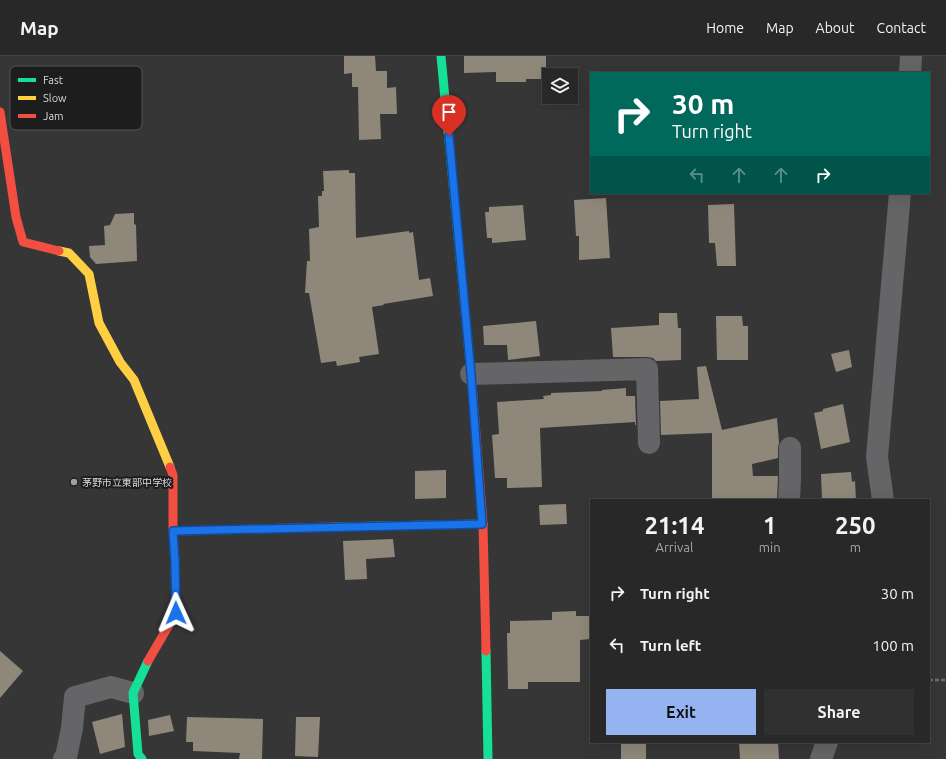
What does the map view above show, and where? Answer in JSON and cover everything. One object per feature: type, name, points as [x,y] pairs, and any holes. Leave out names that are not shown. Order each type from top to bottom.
[{"type":"street","points":[[441,56],[471,374],[482,524],[488,759]]},
{"type":"street","points":[[910,72],[911,56]]},
{"type":"street","points":[[0,112],[16,217],[23,242],[69,253],[89,274],[99,324],[120,362],[134,380],[173,475],[173,531],[176,613],[146,664],[133,692],[138,754],[142,759]]},
{"type":"street","points":[[883,499],[878,456],[900,194]]},
{"type":"street","points":[[471,374],[647,369],[649,443]]},
{"type":"street","points":[[789,499],[790,448]]},
{"type":"street","points":[[173,531],[482,524]]},
{"type":"street","points":[[64,759],[66,757],[72,728],[75,697],[111,687],[133,692]]},
{"type":"street","points":[[821,759],[827,743]]},
{"type":"path","points":[[930,680],[946,680]]},
{"type":"building","points":[[344,56],[375,56],[376,71],[387,71],[387,88],[396,87],[397,114],[380,114],[381,139],[359,140],[358,87],[352,87],[352,73],[344,74]]},
{"type":"building","points":[[464,56],[546,56],[546,68],[542,68],[542,79],[526,79],[526,82],[496,82],[496,72],[464,73]]},
{"type":"building","points":[[349,170],[349,173],[355,173],[356,238],[409,231],[409,233],[413,232],[419,280],[430,278],[433,296],[372,307],[379,354],[359,357],[360,362],[337,366],[336,361],[321,363],[309,293],[305,293],[307,261],[310,261],[309,229],[319,227],[318,196],[322,196],[322,191],[324,191],[323,171]]},
{"type":"building","points":[[606,198],[610,258],[579,260],[579,236],[576,236],[574,200]]},
{"type":"building","points":[[734,204],[736,266],[717,266],[715,243],[709,243],[708,205]]},
{"type":"building","points":[[523,205],[526,240],[492,243],[492,238],[487,238],[485,212],[489,212],[489,207]]},
{"type":"building","points":[[134,213],[134,224],[136,225],[137,261],[96,264],[90,257],[89,246],[105,245],[104,226],[110,225],[115,214]]},
{"type":"building","points":[[659,313],[677,313],[678,328],[681,328],[681,360],[656,361],[653,358],[647,357],[613,357],[611,328],[659,325]]},
{"type":"building","points":[[716,316],[742,316],[743,326],[748,326],[748,360],[717,360]]},
{"type":"building","points":[[536,321],[540,356],[508,360],[507,345],[484,345],[483,326]]},
{"type":"building","points":[[849,350],[852,367],[836,372],[831,354]]},
{"type":"building","points":[[706,366],[722,430],[777,418],[779,443],[778,458],[752,464],[753,476],[778,476],[777,499],[712,499],[712,433],[661,435],[660,401],[699,399],[697,367]]},
{"type":"building","points":[[626,388],[626,396],[635,396],[636,425],[635,422],[540,428],[542,487],[507,488],[507,478],[495,478],[492,435],[499,434],[497,402],[544,399],[543,396],[551,395],[551,393],[602,391]]},
{"type":"building","points":[[843,404],[850,442],[821,449],[814,413]]},
{"type":"building","points":[[446,470],[446,498],[415,499],[415,471]]},
{"type":"building","points":[[851,472],[852,482],[855,481],[856,499],[822,499],[821,474]]},
{"type":"building","points":[[566,504],[567,524],[540,525],[539,505]]},
{"type":"building","points":[[393,539],[395,557],[366,559],[367,579],[345,580],[343,541]]},
{"type":"building","points":[[576,611],[576,616],[590,616],[590,639],[580,640],[580,682],[528,682],[528,689],[508,689],[507,633],[510,633],[510,621],[552,620],[552,612]]},
{"type":"building","points":[[0,651],[23,671],[0,698]]},
{"type":"building","points":[[122,714],[125,747],[100,754],[92,722]]},
{"type":"building","points":[[170,715],[174,731],[149,736],[148,720]]},
{"type":"building","points":[[187,717],[263,719],[262,759],[239,759],[240,753],[193,751],[193,742],[186,742]]},
{"type":"building","points":[[296,717],[320,717],[318,757],[295,756]]},
{"type":"building","points":[[621,743],[646,743],[646,759],[621,759]]},
{"type":"building","points":[[739,743],[778,743],[779,759],[740,759]]},
{"type":"traffic: fast","points":[[441,56],[473,396]]},
{"type":"traffic: fast","points":[[334,527],[483,524]]},
{"type":"traffic: fast","points":[[486,651],[488,759]]},
{"type":"traffic: fast","points":[[142,759],[138,754],[133,693],[148,661]]},
{"type":"traffic: slow","points":[[59,251],[69,253],[89,274],[99,323],[120,362],[134,380],[170,467]]},
{"type":"traffic: jam","points":[[0,112],[16,217],[23,242],[59,251]]},
{"type":"traffic: jam","points":[[473,396],[483,524],[486,651]]},
{"type":"traffic: jam","points":[[148,661],[176,613],[173,531],[173,475],[170,467]]},
{"type":"traffic: jam","points":[[173,531],[334,527]]},
{"type":"place","name":"茅野市立東部中学校","points":[[74,482]]},
{"type":"route","points":[[176,613],[173,531],[482,524],[471,374],[449,136]]}]
